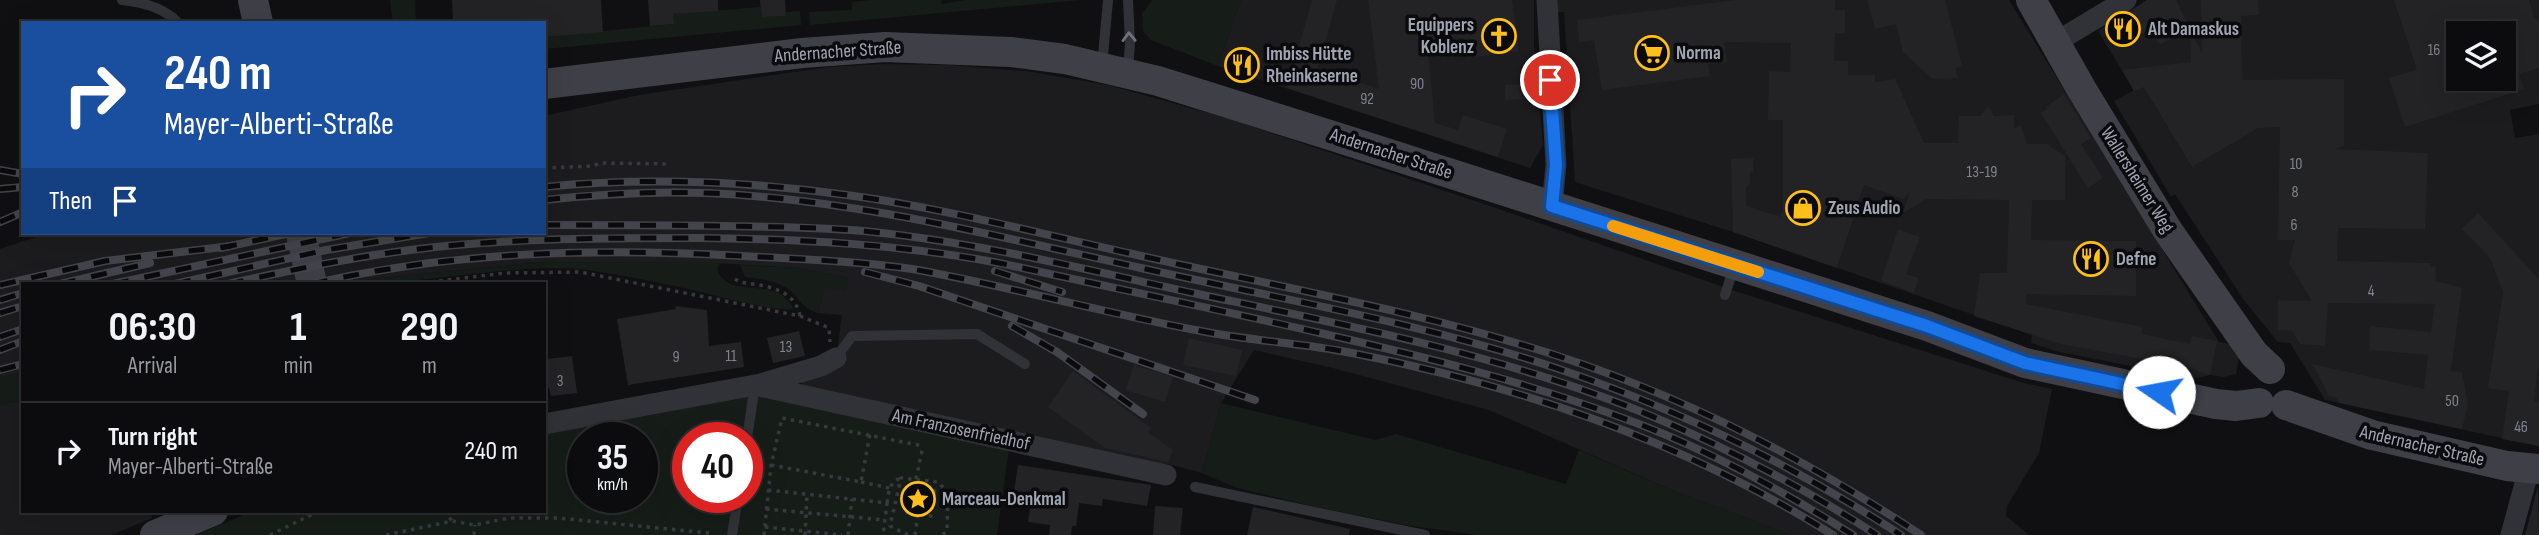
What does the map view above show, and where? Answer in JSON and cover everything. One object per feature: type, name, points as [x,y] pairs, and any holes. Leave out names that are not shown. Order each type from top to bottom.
[{"type":"street","points":[[253,0],[258,21]]},
{"type":"street","points":[[1547,0],[1556,165],[1552,206]]},
{"type":"street","name":"Wallersheimer Weg","points":[[2031,0],[2168,231],[2273,388]]},
{"type":"street","points":[[2056,42],[2126,0]]},
{"type":"street","name":"Andernacher Straße","points":[[546,84],[802,52],[885,47],[1011,52],[1065,60],[1217,99],[1927,326],[2025,363],[2216,404],[2273,388],[2340,426],[2507,466],[2534,469]]},
{"type":"street","points":[[301,235],[312,282]]},
{"type":"street","name":"Am Franzosenfriedhof","points":[[546,424],[755,385],[829,362]]},
{"type":"street","name":"Am Franzosenfriedhof","points":[[755,385],[1166,475]]},
{"type":"street","points":[[2511,535],[2534,469]]},
{"type":"street","points":[[155,535],[208,513]]},
{"type":"lane","points":[[122,0],[151,6],[177,21]]},
{"type":"lane","points":[[1127,0],[1130,42],[1115,71],[1108,2],[1127,0]]},
{"type":"lane","points":[[1724,295],[1735,264]]},
{"type":"lane","points":[[829,362],[852,336],[977,334],[1025,364]]},
{"type":"lane","points":[[749,422],[755,385]]},
{"type":"lane","points":[[1195,487],[1425,535]]},
{"type":"lane","points":[[732,535],[735,513]]},
{"type":"path","points":[[546,168],[593,166],[600,163],[666,164]]},
{"type":"path","points":[[431,282],[505,273],[580,272],[800,316],[829,328],[829,362]]},
{"type":"path","points":[[735,279],[780,289],[798,309],[800,316]]},
{"type":"path","points":[[764,535],[771,465],[782,418],[923,446],[916,479]]},
{"type":"path","points":[[861,482],[870,434]]},
{"type":"path","points":[[771,465],[890,488]]},
{"type":"path","points":[[901,478],[890,526],[908,535]]},
{"type":"path","points":[[883,535],[890,488],[894,480],[901,478],[939,482],[948,493],[947,531],[942,535]]},
{"type":"path","points":[[922,486],[923,481]]},
{"type":"path","points":[[911,485],[922,486],[935,488],[931,516],[907,513],[911,485]]},
{"type":"path","points":[[768,490],[887,503]]},
{"type":"path","points":[[805,533],[807,495]]},
{"type":"path","points":[[848,535],[852,499]]},
{"type":"path","points":[[766,509],[885,520]]},
{"type":"path","points":[[270,535],[315,513]]},
{"type":"path","points":[[446,513],[452,521]]},
{"type":"path","points":[[915,535],[918,514]]},
{"type":"path","points":[[386,535],[452,521],[475,525],[509,518],[558,518],[709,533]]},
{"type":"path","points":[[474,535],[475,525]]},
{"type":"path","points":[[765,527],[842,535]]},
{"type":"shaded area","points":[[390,0],[415,0],[416,21],[393,21]]},
{"type":"shaded area","points":[[941,0],[942,4],[965,0],[1080,0],[810,25],[809,12],[852,10],[852,2]]},
{"type":"shaded area","points":[[1152,0],[1241,0],[1218,66],[1151,40],[1143,31],[1142,14]]},
{"type":"shaded area","points":[[1241,0],[1534,0],[1534,46],[1543,145],[1530,168],[1218,66]]},
{"type":"shaded area","points":[[1553,0],[2009,0],[2219,342],[2230,344],[2239,357],[2236,374],[2196,378],[2059,352],[2031,343],[2032,335],[1733,232],[1575,182],[1564,12],[1550,13]]},
{"type":"shaded area","points":[[2147,0],[2539,0],[2539,104],[2510,110],[2515,138],[2539,134],[2539,446],[2325,400],[2290,343],[2278,342],[2243,299],[2175,194],[2171,197],[2114,101],[2134,90],[2098,31]]},
{"type":"shaded area","points":[[761,7],[762,17],[786,16],[786,12],[800,11],[801,25],[546,49],[546,37],[673,24],[673,14]]},
{"type":"shaded area","points":[[948,65],[1026,71],[1108,85],[1230,119],[1735,291],[2024,383],[2052,389],[2039,453],[2007,506],[2006,516],[2029,535],[1792,535],[1676,492],[1489,410],[1337,369],[1254,350],[1221,403],[1202,473],[1172,465],[1092,454],[801,390],[803,376],[835,366],[842,315],[818,313],[824,288],[849,278],[798,268],[714,263],[545,262],[358,282],[21,282],[21,373],[0,378],[0,249],[42,235],[546,235],[546,116],[639,95],[828,67]]},
{"type":"shaded area","points":[[545,262],[720,263],[717,269],[721,277],[728,282],[778,293],[794,309],[755,305],[675,286],[580,269],[523,269],[388,282],[356,282]]},
{"type":"shaded area","points":[[740,265],[798,268],[849,278],[846,291],[824,288],[818,313],[807,308],[779,284],[745,277]]},
{"type":"shaded area","points":[[21,373],[21,400],[0,405],[0,378]]},
{"type":"shaded area","points":[[754,394],[1009,449],[997,535],[196,535],[248,513],[546,513],[546,432],[567,428],[567,513],[658,513],[658,422],[599,422]]},
{"type":"shaded area","points":[[21,400],[21,513],[151,513],[152,518],[111,535],[0,535],[0,405]]},
{"type":"shaded area","points":[[1221,403],[1375,440],[1396,434],[1566,484],[1579,450],[1676,492],[1792,535],[1477,535],[1406,525],[1321,508],[1237,488],[1202,473]]},
{"type":"building","points":[[452,0],[601,0],[603,32],[546,37],[546,21],[453,21]]},
{"type":"building","points":[[648,0],[718,0],[718,11],[673,14],[674,24],[650,26]]},
{"type":"building","points":[[760,0],[785,0],[786,16],[762,17]]},
{"type":"building","points":[[1312,0],[1337,0],[1318,68],[1379,89],[1368,0],[1512,0],[1519,51],[1467,58],[1464,38],[1427,41],[1435,123],[1458,130],[1463,115],[1507,129],[1498,157],[1287,88]]},
{"type":"building","points":[[1735,0],[1835,0],[1835,10],[1845,10],[1845,33],[1835,33],[1834,61],[1848,61],[1848,75],[1875,75],[1875,82],[1895,79],[1924,143],[1958,143],[1959,116],[1981,116],[1988,106],[1994,116],[2014,115],[2014,129],[2021,125],[2027,144],[2047,144],[2065,156],[2065,200],[2032,200],[2031,240],[2136,241],[2136,296],[2026,294],[2026,304],[2143,327],[2141,334],[2190,344],[2192,336],[2217,341],[2210,375],[2185,367],[2061,344],[1974,316],[1980,273],[2007,273],[2009,200],[1926,199],[1903,213],[1910,192],[1903,199],[1864,185],[1837,268],[1733,232],[1731,159],[1753,158],[1753,172],[1750,173],[1750,184],[1746,187],[1746,206],[1781,217],[1783,213],[1783,120],[1768,120],[1769,71],[1790,72],[1791,43],[1724,42],[1727,62],[1708,64],[1710,76],[1602,90],[1594,40],[1579,42],[1577,20]]},
{"type":"building","points":[[1867,0],[1945,0],[1962,66],[1955,68],[1958,78],[1932,79],[1903,52],[1896,24],[1875,29]]},
{"type":"building","points":[[2147,0],[2176,0],[2190,29],[2160,44],[2153,35],[2147,39],[2142,32],[2118,46],[2106,27]]},
{"type":"building","points":[[2201,0],[2258,0],[2259,15],[2241,16],[2242,80],[2344,79],[2344,146],[2336,149],[2428,153],[2425,229],[2338,228],[2337,261],[2431,263],[2430,267],[2435,267],[2436,281],[2462,288],[2451,371],[2462,372],[2468,404],[2462,429],[2339,403],[2337,398],[2329,396],[2312,364],[2424,389],[2428,355],[2369,350],[2370,326],[2431,332],[2435,304],[2328,303],[2325,346],[2300,344],[2292,331],[2278,330],[2278,300],[2312,301],[2289,263],[2295,240],[2278,240],[2280,127],[2258,128],[2192,167],[2144,87],[2134,91],[2122,70],[2191,62],[2190,30],[2202,53]]},
{"type":"building","points":[[2394,0],[2529,0],[2534,18],[2539,21],[2539,68],[2519,74],[2524,89],[2405,127],[2389,78],[2417,70]]},
{"type":"building","points":[[1232,55],[1253,63],[1248,76],[1227,68]]},
{"type":"building","points":[[1537,83],[1538,99],[1505,100],[1505,85]]},
{"type":"building","points":[[2064,94],[2091,138],[2081,144],[2103,178],[2088,188],[2041,113]]},
{"type":"building","points":[[2478,213],[2539,279],[2539,360],[2534,401],[2539,402],[2539,446],[2502,439],[2509,391],[2488,388],[2503,292],[2490,258],[2462,229]]},
{"type":"building","points":[[1898,229],[1920,237],[1906,274],[1919,278],[1914,293],[1881,281]]},
{"type":"building","points":[[675,306],[707,310],[709,346],[741,342],[744,367],[628,385],[617,319],[676,309]]},
{"type":"building","points":[[799,331],[805,356],[773,363],[767,338]]},
{"type":"building","points":[[1189,338],[1242,350],[1236,376],[1183,365]]},
{"type":"building","points":[[572,356],[577,393],[551,396],[549,388],[546,388],[546,359]]},
{"type":"building","points":[[1134,365],[1173,377],[1165,402],[1125,390]]},
{"type":"building","points":[[1073,371],[1151,428],[1148,432],[1173,450],[1168,462],[1105,448],[1048,407]]},
{"type":"building","points":[[1018,465],[1151,485],[1147,506],[1103,499],[1102,506],[1079,503],[1076,526],[1072,526],[1071,535],[1049,535],[1050,525],[1028,522],[1031,501],[1013,498]]},
{"type":"building","points":[[2538,486],[2539,535],[2525,535]]},
{"type":"building","points":[[1155,506],[1183,508],[1180,535],[1153,535]]},
{"type":"building","points":[[1253,507],[1350,529],[1349,535],[1247,535]]},
{"type":"railway","points":[[0,170],[21,174]]},
{"type":"railway","points":[[546,187],[620,182],[696,182],[771,186],[883,200],[1450,325],[1552,354],[1649,389],[1788,455],[1921,535]]},
{"type":"railway","points":[[0,189],[21,187]]},
{"type":"railway","points":[[546,200],[687,192],[817,203],[980,232],[1402,325],[1556,368],[1690,420],[1777,462],[1901,535]]},
{"type":"railway","points":[[0,222],[21,213]]},
{"type":"railway","points":[[546,225],[795,227],[906,236],[1030,257],[1417,342],[1529,372],[1637,410],[1760,467],[1877,535]]},
{"type":"railway","points":[[221,248],[281,235]]},
{"type":"railway","points":[[122,282],[341,235]]},
{"type":"railway","points":[[184,282],[326,250],[417,235]]},
{"type":"railway","points":[[237,282],[395,252],[546,240],[775,240],[889,247],[966,257],[1360,342],[1438,361],[1555,395],[1660,432],[1717,458],[1773,487],[1853,535]]},
{"type":"railway","points":[[0,285],[105,261],[231,246]]},
{"type":"railway","points":[[322,282],[418,265],[580,253],[742,256],[912,269],[1165,324],[1352,353],[1478,382],[1601,422],[1661,446],[1720,472],[1833,535]]},
{"type":"railway","points":[[69,282],[150,263]]},
{"type":"railway","points":[[995,271],[1062,292]]},
{"type":"railway","points":[[865,272],[919,286],[1255,400]]},
{"type":"railway","points":[[0,300],[21,294]]},
{"type":"railway","points":[[0,313],[21,307]]},
{"type":"railway","points":[[1012,326],[1057,352],[1143,414]]},
{"type":"railway","points":[[0,337],[21,330]]},
{"type":"railway","points":[[0,350],[21,342]]},
{"type":"railway","points":[[0,370],[21,365]]},
{"type":"slow traffic","points":[[1613,226],[1758,272]]},
{"type":"place","name":"Alt Damaskus","points":[[2123,29]]},
{"type":"place","name":"Equippers Koblenz","points":[[1499,36]]},
{"type":"place","name":"Norma","points":[[1652,53]]},
{"type":"place","name":"Imbiss Hütte Rheinkaserne","points":[[1242,65]]},
{"type":"place","name":"Zeus Audio","points":[[1803,208]]},
{"type":"place","name":"Defne","points":[[2091,259]]},
{"type":"place","name":"Marceau-Denkmal","points":[[918,499]]},
{"type":"route","points":[[1550,80],[1556,165],[1552,206],[1927,326],[2025,363],[2159,392]]}]
